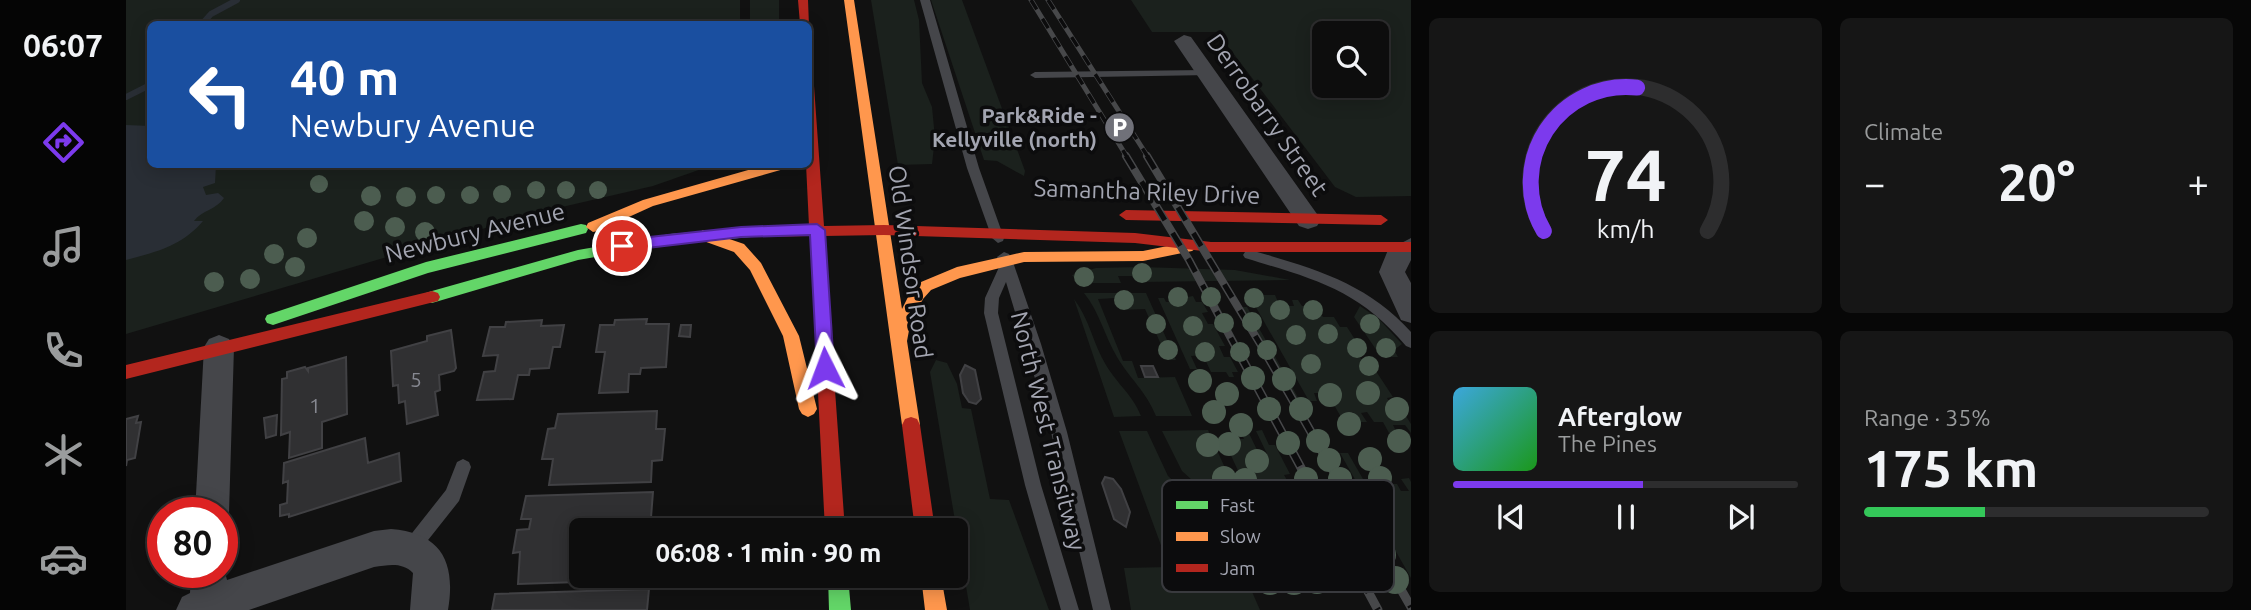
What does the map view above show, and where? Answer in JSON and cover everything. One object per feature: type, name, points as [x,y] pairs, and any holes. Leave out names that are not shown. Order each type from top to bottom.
[{"type":"main road","points":[[803,0],[805,21]]},
{"type":"main road","name":"Old Windsor Road","points":[[849,0],[881,206],[923,518]]},
{"type":"main road","points":[[812,155],[834,518]]},
{"type":"main road","points":[[593,227],[648,203],[772,168]]},
{"type":"main road","name":"Newbury Avenue","points":[[219,347],[270,321],[325,299],[462,257],[593,227],[687,210]]},
{"type":"main road","name":"Samantha Riley Drive","points":[[981,210],[1010,211]]},
{"type":"main road","name":"Samantha Riley Drive","points":[[1110,215],[1398,220]]},
{"type":"main road","name":"Samantha Riley Drive","points":[[884,230],[1135,238],[1211,247],[1411,247]]},
{"type":"main road","name":"Newbury Avenue","points":[[126,372],[219,347],[338,324],[579,255],[638,243],[703,235],[884,230]]},
{"type":"main road","points":[[703,235],[739,248],[756,267],[791,336],[806,404],[815,427],[830,447]]},
{"type":"main road","points":[[899,345],[909,308],[926,286],[957,272],[1048,255],[1143,257],[1192,246]]},
{"type":"main road","points":[[839,588],[840,610]]},
{"type":"main road","points":[[933,588],[936,610]]},
{"type":"street","name":"Derrobarry Street","points":[[1184,41],[1308,220]]},
{"type":"street","points":[[1411,247],[1397,257],[1392,272],[1411,312]]},
{"type":"street","points":[[213,497],[219,347]]},
{"type":"street","points":[[204,596],[388,546],[411,548],[429,562],[435,581],[429,610]]},
{"type":"lane","name":"North West Transitway","points":[[925,0],[981,210],[996,234],[1006,263],[1086,538],[1102,610]]},
{"type":"lane","points":[[1035,75],[1206,73]]},
{"type":"lane","points":[[1211,247],[1282,264],[1354,289],[1387,313],[1411,342]]},
{"type":"lane","name":"North West Transitway","points":[[1006,263],[992,298],[991,313],[1033,485],[1070,610]]},
{"type":"lane","points":[[411,548],[453,495],[463,467]]},
{"type":"shaded area","points":[[126,0],[740,0],[740,21],[147,21],[147,168],[704,168],[653,186],[536,213],[126,334]]},
{"type":"shaded area","points":[[750,0],[779,0],[779,21],[750,21]]},
{"type":"shaded area","points":[[871,0],[914,0],[919,20],[922,83],[932,107],[935,138],[932,164],[898,165]]},
{"type":"shaded area","points":[[931,0],[962,0],[1025,171],[1024,176],[997,161],[984,160]]},
{"type":"shaded area","points":[[1131,0],[1411,0],[1411,196],[1356,197],[1335,187],[1217,32],[1152,32]]},
{"type":"shaded area","points":[[126,125],[147,126],[147,168],[216,168],[215,183],[203,187],[206,195],[218,193],[224,198],[197,217],[194,221],[203,221],[186,237],[158,251],[126,260]]},
{"type":"shaded area","points":[[1096,268],[1235,270],[1290,280],[1140,282],[1137,276],[1118,276],[1121,283],[1078,283],[1072,275]]},
{"type":"shaded area","points":[[1084,293],[1146,293],[1176,360],[1168,360],[1145,309],[1120,310],[1116,298],[1098,299],[1123,361],[1132,361],[1138,378],[1175,377],[1192,416],[1156,416],[1148,399],[1117,357]]},
{"type":"shaded area","points":[[1173,293],[1179,293],[1182,298],[1193,296],[1196,302],[1202,302],[1208,312],[1202,313],[1208,324],[1213,324],[1225,346],[1219,346],[1224,357],[1230,357],[1238,372],[1232,372],[1234,377],[1229,377],[1226,372],[1211,372],[1203,355],[1191,356],[1197,369],[1190,369],[1158,298],[1164,298],[1166,302],[1177,302]]},
{"type":"shaded area","points":[[1205,293],[1212,293],[1261,386],[1253,386]]},
{"type":"shaded area","points":[[1249,295],[1275,295],[1278,302],[1285,301],[1289,306],[1294,306],[1292,300],[1298,300],[1302,306],[1316,306],[1323,317],[1334,317],[1340,327],[1347,327],[1363,352],[1357,353],[1362,360],[1368,359],[1393,397],[1387,398],[1392,406],[1399,405],[1411,424],[1411,433],[1405,425],[1393,425],[1397,433],[1389,433],[1383,422],[1374,422],[1367,412],[1361,413],[1367,422],[1359,422],[1353,412],[1346,412],[1348,417],[1341,417],[1327,393],[1314,393],[1317,401],[1309,401]]},
{"type":"shaded area","points":[[1074,299],[1106,365],[1141,416],[1114,417]]},
{"type":"shaded area","points":[[1360,306],[1379,319],[1402,344],[1394,350],[1398,357],[1381,357],[1354,317]]},
{"type":"shaded area","points":[[1240,307],[1247,307],[1300,401],[1292,401]]},
{"type":"shaded area","points":[[936,360],[947,363],[957,384],[962,408],[971,409],[990,499],[1009,500],[1049,610],[970,610],[966,588],[968,518],[955,518],[930,372]]},
{"type":"shaded area","points":[[1234,419],[1242,419],[1260,456],[1268,456],[1256,431],[1262,430],[1269,445],[1275,445],[1290,474],[1284,475],[1287,480],[1242,480],[1221,434],[1228,434],[1231,439],[1244,439]]},
{"type":"shaded area","points":[[1208,430],[1230,480],[1192,480],[1182,471],[1162,431]]},
{"type":"shaded area","points":[[1119,431],[1147,431],[1172,480],[1162,480],[1162,548]]},
{"type":"shaded area","points":[[1340,453],[1348,453],[1363,479],[1377,479],[1371,468],[1379,468],[1386,480],[1355,480]]},
{"type":"shaded area","points":[[1296,468],[1305,469],[1311,480],[1302,480]]},
{"type":"shaded area","points":[[1329,468],[1338,468],[1345,480],[1336,480]]},
{"type":"shaded area","points":[[1409,478],[1411,482],[1411,578],[1394,548],[1394,484],[1397,484],[1401,491],[1409,491],[1401,479]]},
{"type":"shaded area","points":[[1162,567],[1162,592],[1252,592],[1260,610],[1131,610],[1124,568]]},
{"type":"building","points":[[647,319],[646,324],[669,324],[666,367],[641,368],[640,374],[629,374],[628,392],[599,393],[605,352],[596,352],[600,325],[614,325],[615,320]]},
{"type":"building","points":[[542,320],[541,326],[564,325],[560,347],[553,347],[549,368],[530,369],[529,375],[518,375],[513,399],[477,400],[484,372],[495,371],[498,355],[483,356],[490,327],[505,327],[506,322]]},
{"type":"building","points":[[681,325],[691,325],[690,337],[679,336]]},
{"type":"building","points":[[451,330],[456,368],[439,375],[440,390],[435,392],[438,415],[407,424],[405,401],[399,403],[398,385],[393,386],[391,351],[427,341],[427,336]]},
{"type":"building","points":[[346,357],[347,414],[322,422],[322,448],[289,458],[290,432],[281,435],[282,379],[287,378],[287,372],[305,367],[308,371],[308,368]]},
{"type":"building","points":[[965,365],[975,370],[981,399],[976,404],[969,402],[963,393],[960,375]]},
{"type":"building","points":[[1141,366],[1153,366],[1158,377],[1145,377]]},
{"type":"building","points":[[657,411],[656,429],[665,429],[662,460],[652,461],[651,482],[549,485],[553,459],[542,459],[548,429],[555,428],[558,414]]},
{"type":"building","points":[[277,415],[276,435],[266,438],[264,418]]},
{"type":"building","points":[[138,416],[136,423],[141,422],[135,458],[127,460],[126,466],[126,419]]},
{"type":"building","points":[[365,438],[368,463],[399,453],[401,481],[289,517],[289,514],[280,516],[280,505],[287,503],[288,481],[283,483],[284,463]]},
{"type":"building","points":[[1105,477],[1113,479],[1121,489],[1130,512],[1126,527],[1114,519],[1102,483]]},
{"type":"building","points":[[653,492],[651,518],[569,518],[569,582],[518,584],[520,552],[513,553],[517,530],[529,529],[531,519],[521,519],[526,496]]},
{"type":"building","points":[[649,589],[647,610],[492,610],[495,594]]},
{"type":"waterway","points":[[205,21],[211,14],[237,0]]},
{"type":"waterway","points":[[126,97],[147,86]]},
{"type":"railway","points":[[1031,0],[1127,157]]},
{"type":"railway","points":[[1048,0],[1148,157]]},
{"type":"railway","points":[[1126,156],[1189,260],[1241,357]]},
{"type":"railway","points":[[1147,156],[1268,357]]},
{"type":"railway","points":[[1240,355],[1308,480]]},
{"type":"railway","points":[[1267,355],[1338,480]]},
{"type":"railway","points":[[1394,577],[1411,607]]},
{"type":"railway","points":[[1368,592],[1378,610]]},
{"type":"traffic: fast","points":[[273,319],[426,268],[581,229]]},
{"type":"traffic: fast","points":[[432,297],[578,255],[670,239],[757,232]]},
{"type":"traffic: fast","points":[[839,588],[840,610]]},
{"type":"traffic: slow","points":[[849,0],[911,425]]},
{"type":"traffic: slow","points":[[593,227],[648,203],[772,168]]},
{"type":"traffic: slow","points":[[703,235],[739,248],[756,267],[791,336],[808,409]]},
{"type":"traffic: slow","points":[[899,340],[902,325],[917,295],[926,286],[957,273],[1024,257],[1143,256],[1192,246]]},
{"type":"traffic: slow","points":[[933,588],[936,610]]},
{"type":"traffic: jam","points":[[803,0],[805,21]]},
{"type":"traffic: jam","points":[[812,152],[834,518]]},
{"type":"traffic: jam","points":[[1126,215],[1381,220]]},
{"type":"traffic: jam","points":[[757,232],[884,230],[1135,238],[1211,247],[1411,247]]},
{"type":"traffic: jam","points":[[126,372],[432,297]]},
{"type":"traffic: jam","points":[[911,425],[923,518]]},
{"type":"place","name":"Park&Ride - Kellyville (north)","points":[[1120,128]]},
{"type":"route","points":[[622,246],[741,232],[817,230],[825,368]]}]
